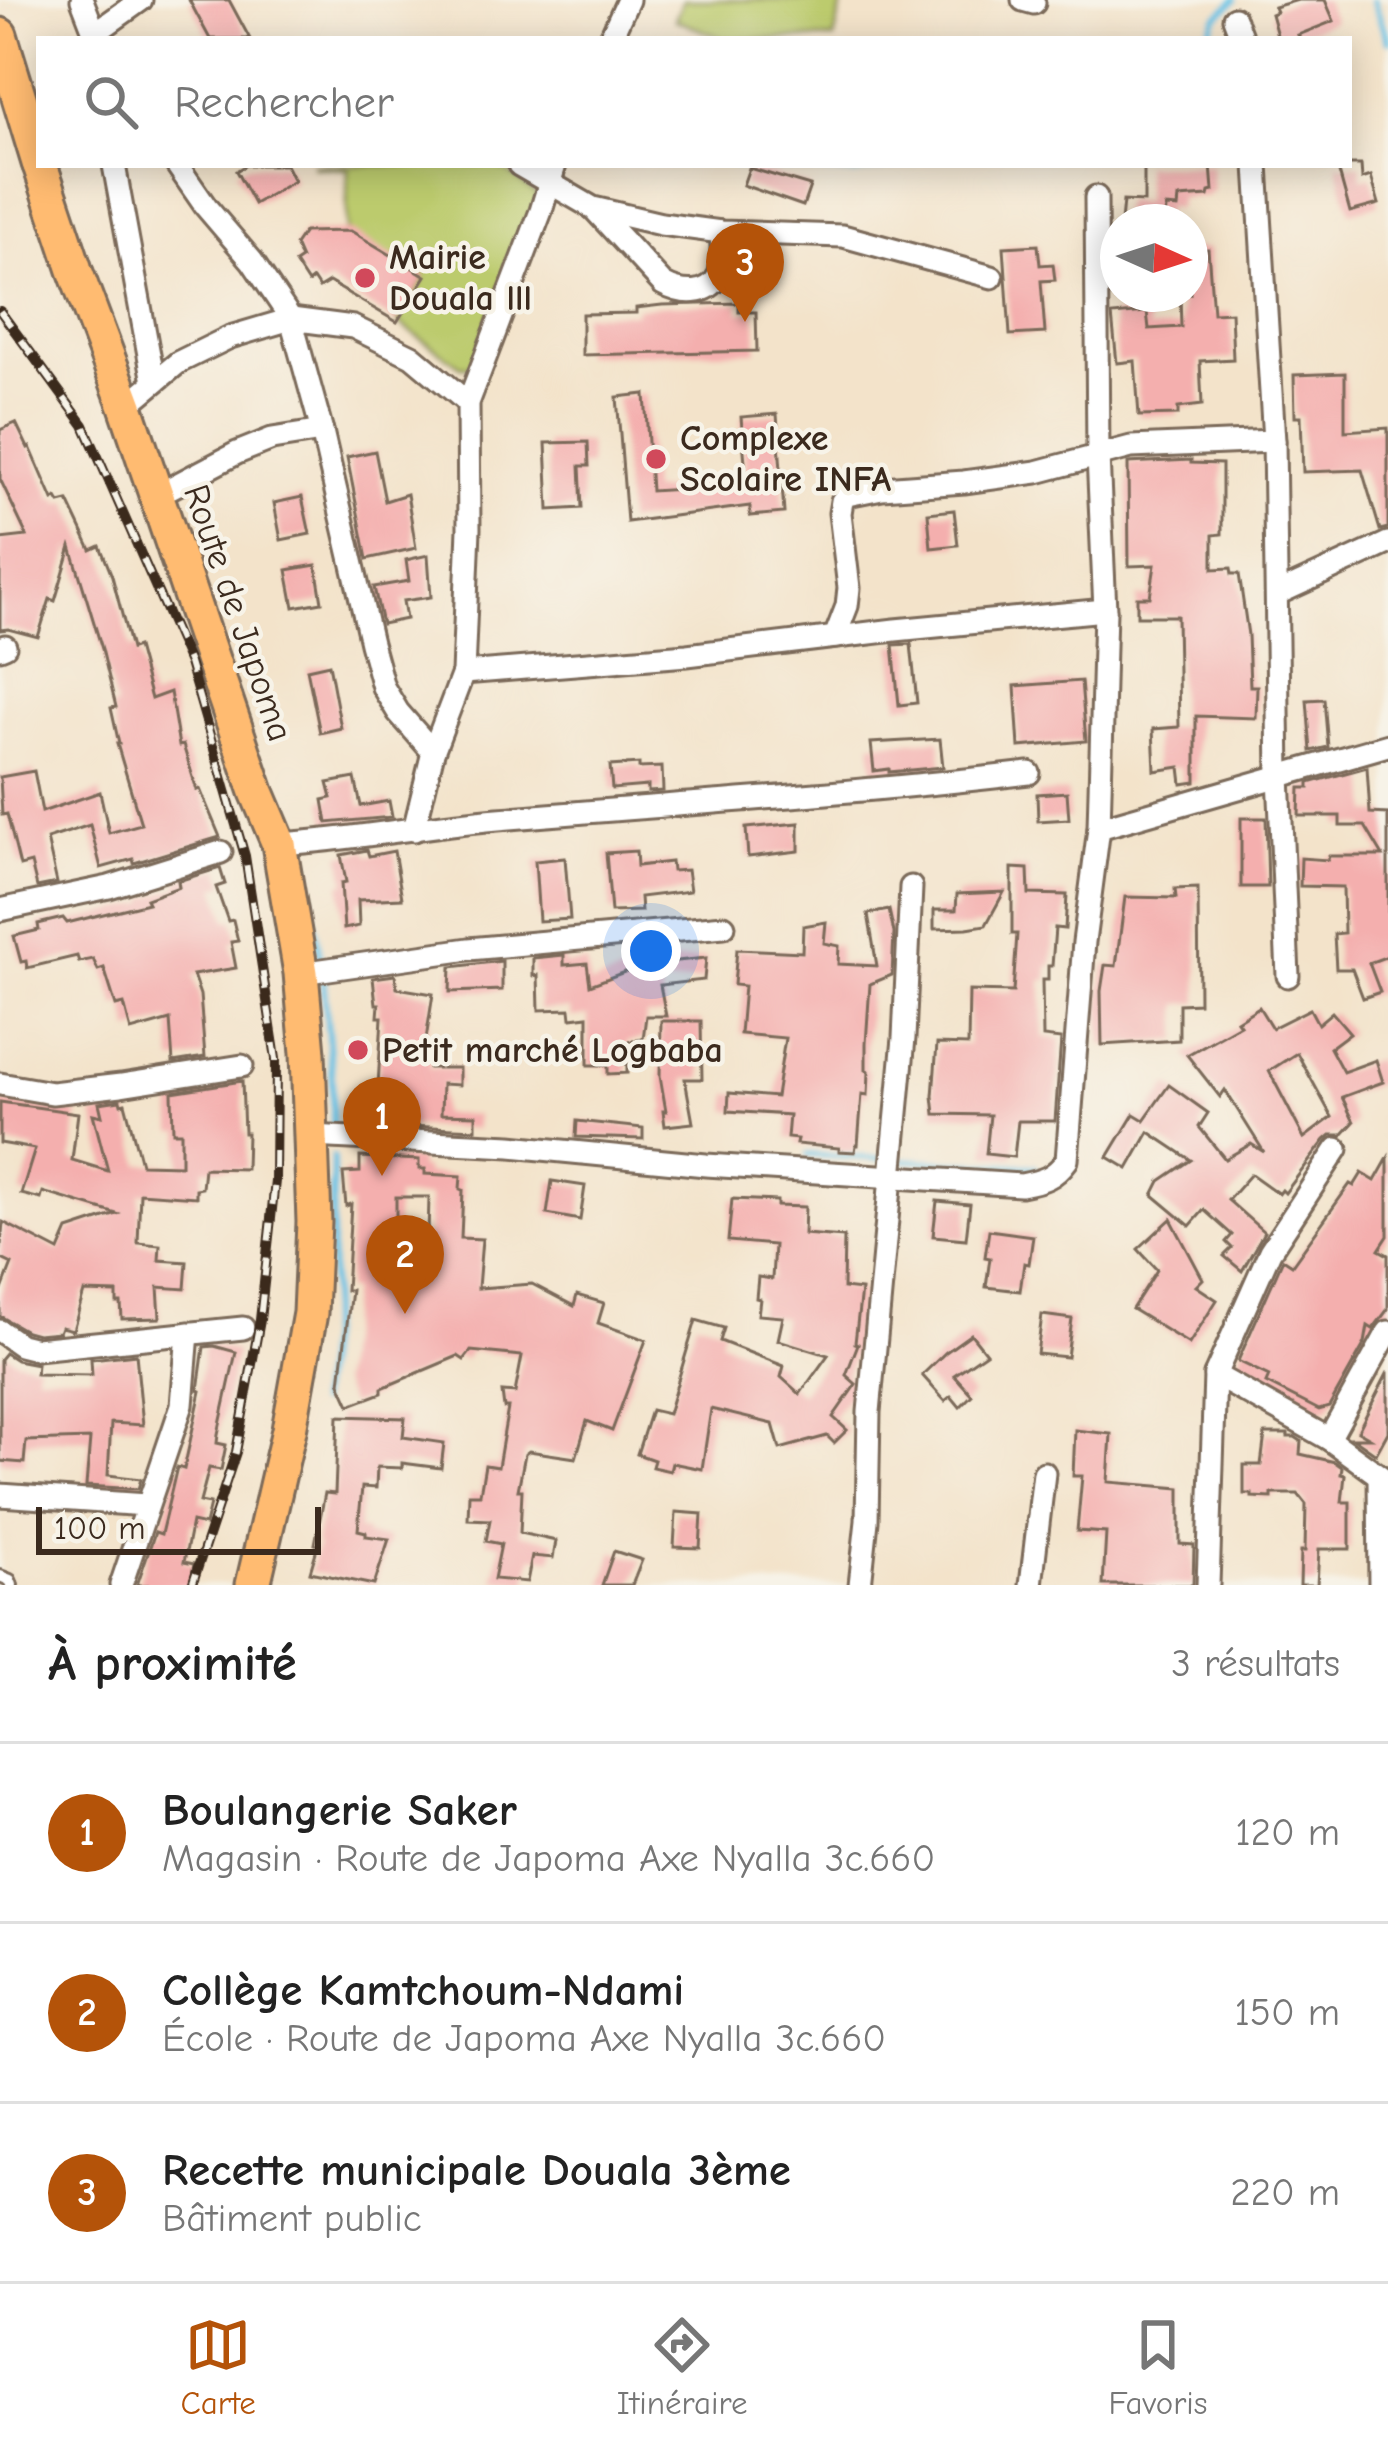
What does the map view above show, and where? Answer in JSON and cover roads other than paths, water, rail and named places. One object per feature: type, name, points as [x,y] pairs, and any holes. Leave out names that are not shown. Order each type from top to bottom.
[{"type":"main road","name":"Route de Japoma","points":[[0,35],[36,154]]},
{"type":"main road","name":"Route de Japoma","points":[[40,168],[279,844],[301,973],[314,1222],[310,1313],[253,1585]]},
{"type":"street","points":[[82,0],[96,36],[141,0]]},
{"type":"street","points":[[611,36],[628,0]]},
{"type":"street","points":[[115,168],[154,382]]},
{"type":"street","points":[[179,168],[291,319],[383,687],[398,712],[434,752]]},
{"type":"street","points":[[1257,168],[1274,442],[1279,776],[1288,976]]},
{"type":"street","points":[[414,830],[434,752],[464,673],[468,403],[552,173],[593,208],[663,284],[677,292],[708,287],[718,276],[721,232]]},
{"type":"street","points":[[311,1136],[512,1146],[706,1165],[1022,1185],[1046,1181],[1067,1160],[1084,942],[1099,828],[1105,610],[1098,456],[1096,197]]},
{"type":"street","points":[[593,208],[721,232],[843,236],[992,277]]},
{"type":"street","points":[[126,406],[179,362],[230,337],[291,319],[353,327],[412,356],[468,403]]},
{"type":"street","points":[[157,495],[272,439],[322,431]]},
{"type":"street","points":[[835,637],[850,588],[840,513],[848,495],[1037,472],[1132,447],[1274,442]]},
{"type":"street","points":[[1277,594],[1388,543]]},
{"type":"street","points":[[464,673],[687,655],[1105,610]]},
{"type":"street","points":[[1099,828],[1388,746]]},
{"type":"street","points":[[279,844],[483,820],[909,787],[1029,773]]},
{"type":"street","points":[[0,910],[110,887],[221,852]]},
{"type":"street","points":[[860,1585],[867,1521],[868,1412],[904,1038],[911,887]]},
{"type":"street","points":[[301,973],[469,949],[724,926]]},
{"type":"street","points":[[0,1084],[52,1093],[242,1066]]},
{"type":"street","points":[[1208,1585],[1215,1375],[1270,1251],[1337,1149]]},
{"type":"street","points":[[0,1331],[20,1345],[37,1349],[243,1328]]},
{"type":"street","points":[[1329,1439],[1388,1332]]},
{"type":"street","points":[[122,1585],[182,1405],[188,1333]]},
{"type":"street","points":[[1215,1375],[1329,1439],[1383,1479],[1380,1585]]},
{"type":"street","points":[[1031,1585],[1044,1473]]},
{"type":"street","points":[[0,1495],[146,1505]]},
{"type":"lane","points":[[0,1576],[12,1585]]},
{"type":"waterway","points":[[1205,36],[1235,0]]},
{"type":"waterway","points":[[1373,0],[1388,41]]},
{"type":"waterway","points":[[779,168],[853,173],[882,168]]},
{"type":"waterway","points":[[304,859],[321,962]]},
{"type":"waterway","points":[[323,976],[333,1130]]},
{"type":"waterway","points":[[808,1155],[887,1159]]},
{"type":"waterway","points":[[318,1402],[331,1297],[333,1157]]},
{"type":"waterway","points":[[903,1160],[1035,1167]]},
{"type":"railway","points":[[0,311],[84,425],[189,663],[245,856],[276,1059],[275,1181],[260,1320],[236,1452],[192,1585]]},
{"type":"place","name":"Mairie Douala lll","points":[[365,278]]},
{"type":"place","name":"Recette municipale Douala 3ème","points":[[745,322]]},
{"type":"place","name":"Complexe Scolaire INFA","points":[[656,459]]},
{"type":"place","name":"Petit marché Logbaba","points":[[358,1050]]},
{"type":"place","name":"Boulangerie Saker","points":[[382,1176]]},
{"type":"place","name":"Collège Kamtchoum-Ndami","points":[[405,1314]]}]
